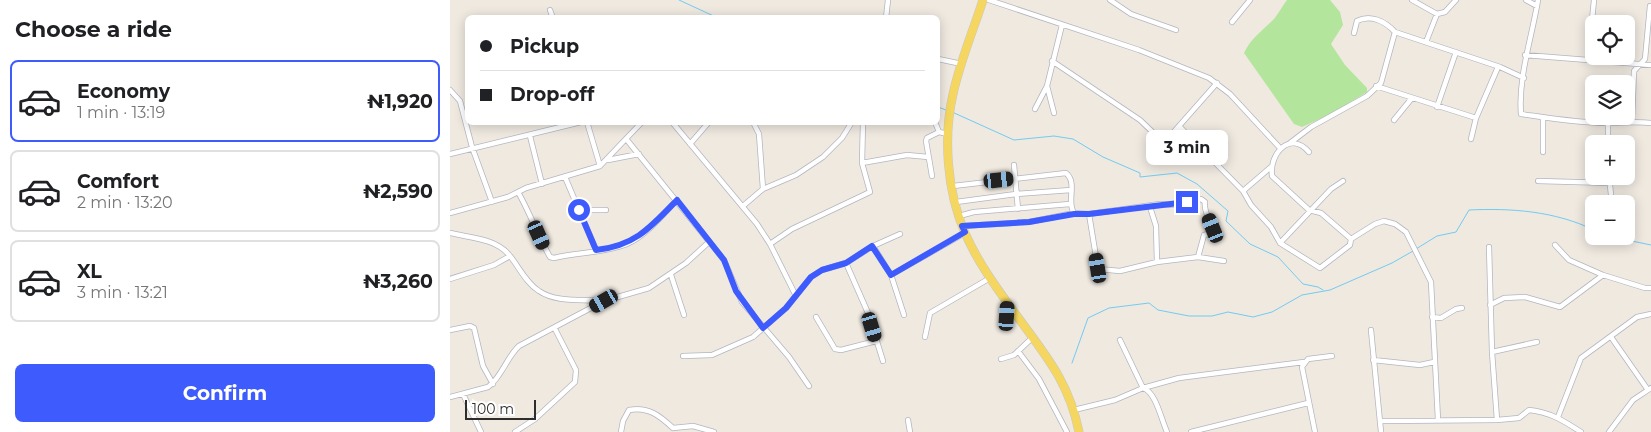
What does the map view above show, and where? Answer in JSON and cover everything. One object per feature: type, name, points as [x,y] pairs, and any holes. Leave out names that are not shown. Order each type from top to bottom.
[{"type":"main road","points":[[983,0],[962,64],[949,116],[948,134],[953,186],[959,216],[963,229],[990,278],[1065,385],[1079,432]]},
{"type":"street","points":[[886,15],[888,0]]},
{"type":"street","points":[[989,0],[1188,68],[1217,83],[1280,148]]},
{"type":"street","points":[[1110,0],[1131,14],[1176,30]]},
{"type":"street","points":[[1232,22],[1250,0]]},
{"type":"street","points":[[1412,0],[1437,14],[1445,12],[1456,0]]},
{"type":"street","points":[[1526,0],[1537,6]]},
{"type":"street","points":[[1538,0],[1525,55],[1520,114],[1544,119],[1585,122]]},
{"type":"street","points":[[1592,15],[1594,0]]},
{"type":"street","points":[[1634,75],[1634,71],[1645,59],[1651,0]]},
{"type":"street","points":[[550,10],[551,15]]},
{"type":"street","points":[[1426,42],[1437,14]]},
{"type":"street","points":[[1354,33],[1357,21],[1363,18],[1382,21],[1395,32],[1456,52],[1524,78]]},
{"type":"street","points":[[1035,109],[1047,86],[1062,25]]},
{"type":"street","points":[[1243,191],[1271,166],[1280,148],[1311,127],[1367,96],[1381,83],[1395,32]]},
{"type":"street","points":[[1438,107],[1456,52]]},
{"type":"street","points":[[1525,55],[1585,60]]},
{"type":"street","points":[[940,59],[962,64]]},
{"type":"street","points":[[1052,61],[1140,120],[1164,143],[1217,83]]},
{"type":"street","points":[[1635,65],[1651,65]]},
{"type":"street","points":[[1471,139],[1476,118],[1498,67]]},
{"type":"street","points":[[1047,86],[1054,112]]},
{"type":"street","points":[[1376,86],[1476,118]]},
{"type":"street","points":[[450,90],[460,101],[465,120]]},
{"type":"street","points":[[1394,120],[1412,98]]},
{"type":"street","points":[[1543,152],[1544,119]]},
{"type":"street","points":[[1635,121],[1651,123]]},
{"type":"street","points":[[466,125],[472,147],[492,202]]},
{"type":"street","points":[[450,154],[469,151],[472,147],[530,136],[571,125]]},
{"type":"street","points":[[588,125],[600,166]]},
{"type":"street","points":[[450,213],[492,202],[600,166],[640,125]]},
{"type":"street","points":[[674,125],[742,206],[770,244],[795,294]]},
{"type":"street","points":[[690,144],[706,125]]},
{"type":"street","points":[[754,125],[759,134],[763,189]]},
{"type":"street","points":[[742,206],[763,189],[796,175],[824,157],[842,138],[850,125]]},
{"type":"street","points":[[770,244],[792,229],[870,192],[862,163],[863,125]]},
{"type":"street","points":[[936,125],[939,132]]},
{"type":"street","points":[[1179,126],[1243,191],[1271,227],[1280,243],[1320,268],[1350,245],[1352,239],[1384,221],[1396,224],[1406,232],[1431,282],[1438,420]]},
{"type":"street","points":[[932,176],[927,138],[939,132],[948,134]]},
{"type":"street","points":[[530,136],[542,184]]},
{"type":"street","points":[[627,140],[724,260],[742,302],[789,357],[808,386]]},
{"type":"street","points":[[1290,143],[1300,146],[1309,152]]},
{"type":"street","points":[[606,160],[639,154]]},
{"type":"street","points":[[862,163],[907,155],[928,157]]},
{"type":"street","points":[[1014,165],[1018,209]]},
{"type":"street","points":[[1271,166],[1272,176],[1311,211],[1321,213],[1352,239]]},
{"type":"street","points":[[953,186],[1066,173],[1072,182],[1070,204],[1074,214]]},
{"type":"street","points":[[565,177],[596,250]]},
{"type":"street","points":[[1280,243],[1331,189],[1343,181]]},
{"type":"street","points":[[1538,181],[1585,182]]},
{"type":"street","points":[[956,202],[1016,194],[1071,190]]},
{"type":"street","points":[[518,192],[550,257],[613,248],[628,243],[653,225],[677,200]]},
{"type":"street","points":[[891,275],[963,229],[1204,199],[1204,208],[1213,228],[1212,233],[1204,235],[1198,257]]},
{"type":"street","points":[[959,216],[1070,204]]},
{"type":"street","points":[[1150,207],[1156,226],[1157,262]]},
{"type":"street","points":[[579,210],[606,210]]},
{"type":"street","points":[[1089,214],[1098,268],[1120,271],[1157,262],[1198,257],[1224,260]]},
{"type":"street","points":[[450,233],[496,244],[510,256],[528,281],[538,291],[567,300],[604,301]]},
{"type":"street","points":[[682,356],[712,355],[730,349],[753,337],[786,308],[805,283],[822,270],[846,263],[872,246],[900,234]]},
{"type":"street","points":[[450,397],[493,384],[513,352],[519,346],[555,329],[604,301],[649,288],[671,275],[708,242]]},
{"type":"street","points":[[1555,245],[1569,260],[1603,275],[1645,288],[1651,288]]},
{"type":"street","points":[[872,246],[891,275],[904,315]]},
{"type":"street","points":[[1489,247],[1492,352],[1497,420]]},
{"type":"street","points":[[450,278],[494,265],[510,256]]},
{"type":"street","points":[[846,263],[868,313],[883,361]]},
{"type":"street","points":[[671,275],[684,315]]},
{"type":"street","points":[[1490,304],[1504,298],[1525,297],[1560,307],[1603,275]]},
{"type":"street","points":[[925,337],[930,313],[990,278]]},
{"type":"street","points":[[1006,328],[1008,303]]},
{"type":"street","points":[[1432,317],[1441,318],[1456,308],[1462,308]]},
{"type":"street","points":[[1558,417],[1581,358],[1637,317],[1651,314]]},
{"type":"street","points":[[816,317],[835,349],[841,350],[876,341]]},
{"type":"street","points":[[450,330],[470,326],[474,328],[483,366],[493,384]]},
{"type":"street","points":[[515,432],[535,419],[576,382],[576,370],[555,329]]},
{"type":"street","points":[[1371,330],[1380,432]]},
{"type":"street","points":[[1609,432],[1633,400],[1650,388],[1611,337]]},
{"type":"street","points":[[1001,359],[1014,355],[1032,338]]},
{"type":"street","points":[[1120,340],[1143,388],[1149,390],[1154,398],[1158,414],[1167,432]]},
{"type":"street","points":[[1492,352],[1537,342]]},
{"type":"street","points":[[1018,351],[1039,379],[1067,432]]},
{"type":"street","points":[[1074,410],[1115,400],[1143,388],[1179,378],[1304,362],[1319,356],[1332,356]]},
{"type":"street","points":[[1373,360],[1420,365],[1434,362]]},
{"type":"street","points":[[1304,362],[1302,367],[1315,432]]},
{"type":"street","points":[[463,394],[481,432]]},
{"type":"street","points":[[1191,432],[1208,430],[1308,403]]},
{"type":"street","points":[[621,432],[623,421],[629,410],[638,408],[651,411],[672,430],[693,426],[714,432]]},
{"type":"street","points":[[1380,421],[1497,420],[1519,418],[1529,410],[1542,411],[1558,417],[1581,432]]},
{"type":"street","points":[[908,420],[910,432]]},
{"type":"street","points":[[1310,432],[1312,421]]},
{"type":"green space","points":[[1287,0],[1330,0],[1340,12],[1343,25],[1331,44],[1345,65],[1367,88],[1367,92],[1331,114],[1302,127],[1294,124],[1244,53],[1253,39],[1275,18]]},
{"type":"waterway","points":[[679,0],[712,15]]},
{"type":"waterway","points":[[940,108],[946,110]]},
{"type":"waterway","points":[[952,112],[1014,140],[1054,136],[1073,139],[1103,157],[1140,173],[1140,177],[1177,173],[1197,184],[1228,211],[1226,221],[1250,244],[1278,257],[1303,284],[1323,290]]},
{"type":"waterway","points":[[1416,249],[1437,236],[1456,232],[1469,210],[1533,212],[1564,219],[1585,226]]},
{"type":"waterway","points":[[1635,242],[1651,245]]},
{"type":"waterway","points":[[1072,363],[1088,318],[1109,308],[1149,303],[1158,310],[1189,316],[1212,316],[1228,312],[1253,317],[1272,312],[1302,295],[1330,290],[1392,263],[1413,251]]},
{"type":"route","points":[[579,210],[596,250],[613,248],[628,243],[653,225],[677,200],[724,260],[742,302],[763,328],[786,308],[795,294],[811,277],[822,270],[846,263],[872,246],[891,275],[965,232],[962,226],[1029,222],[1074,214],[1089,214],[1187,202]]}]
